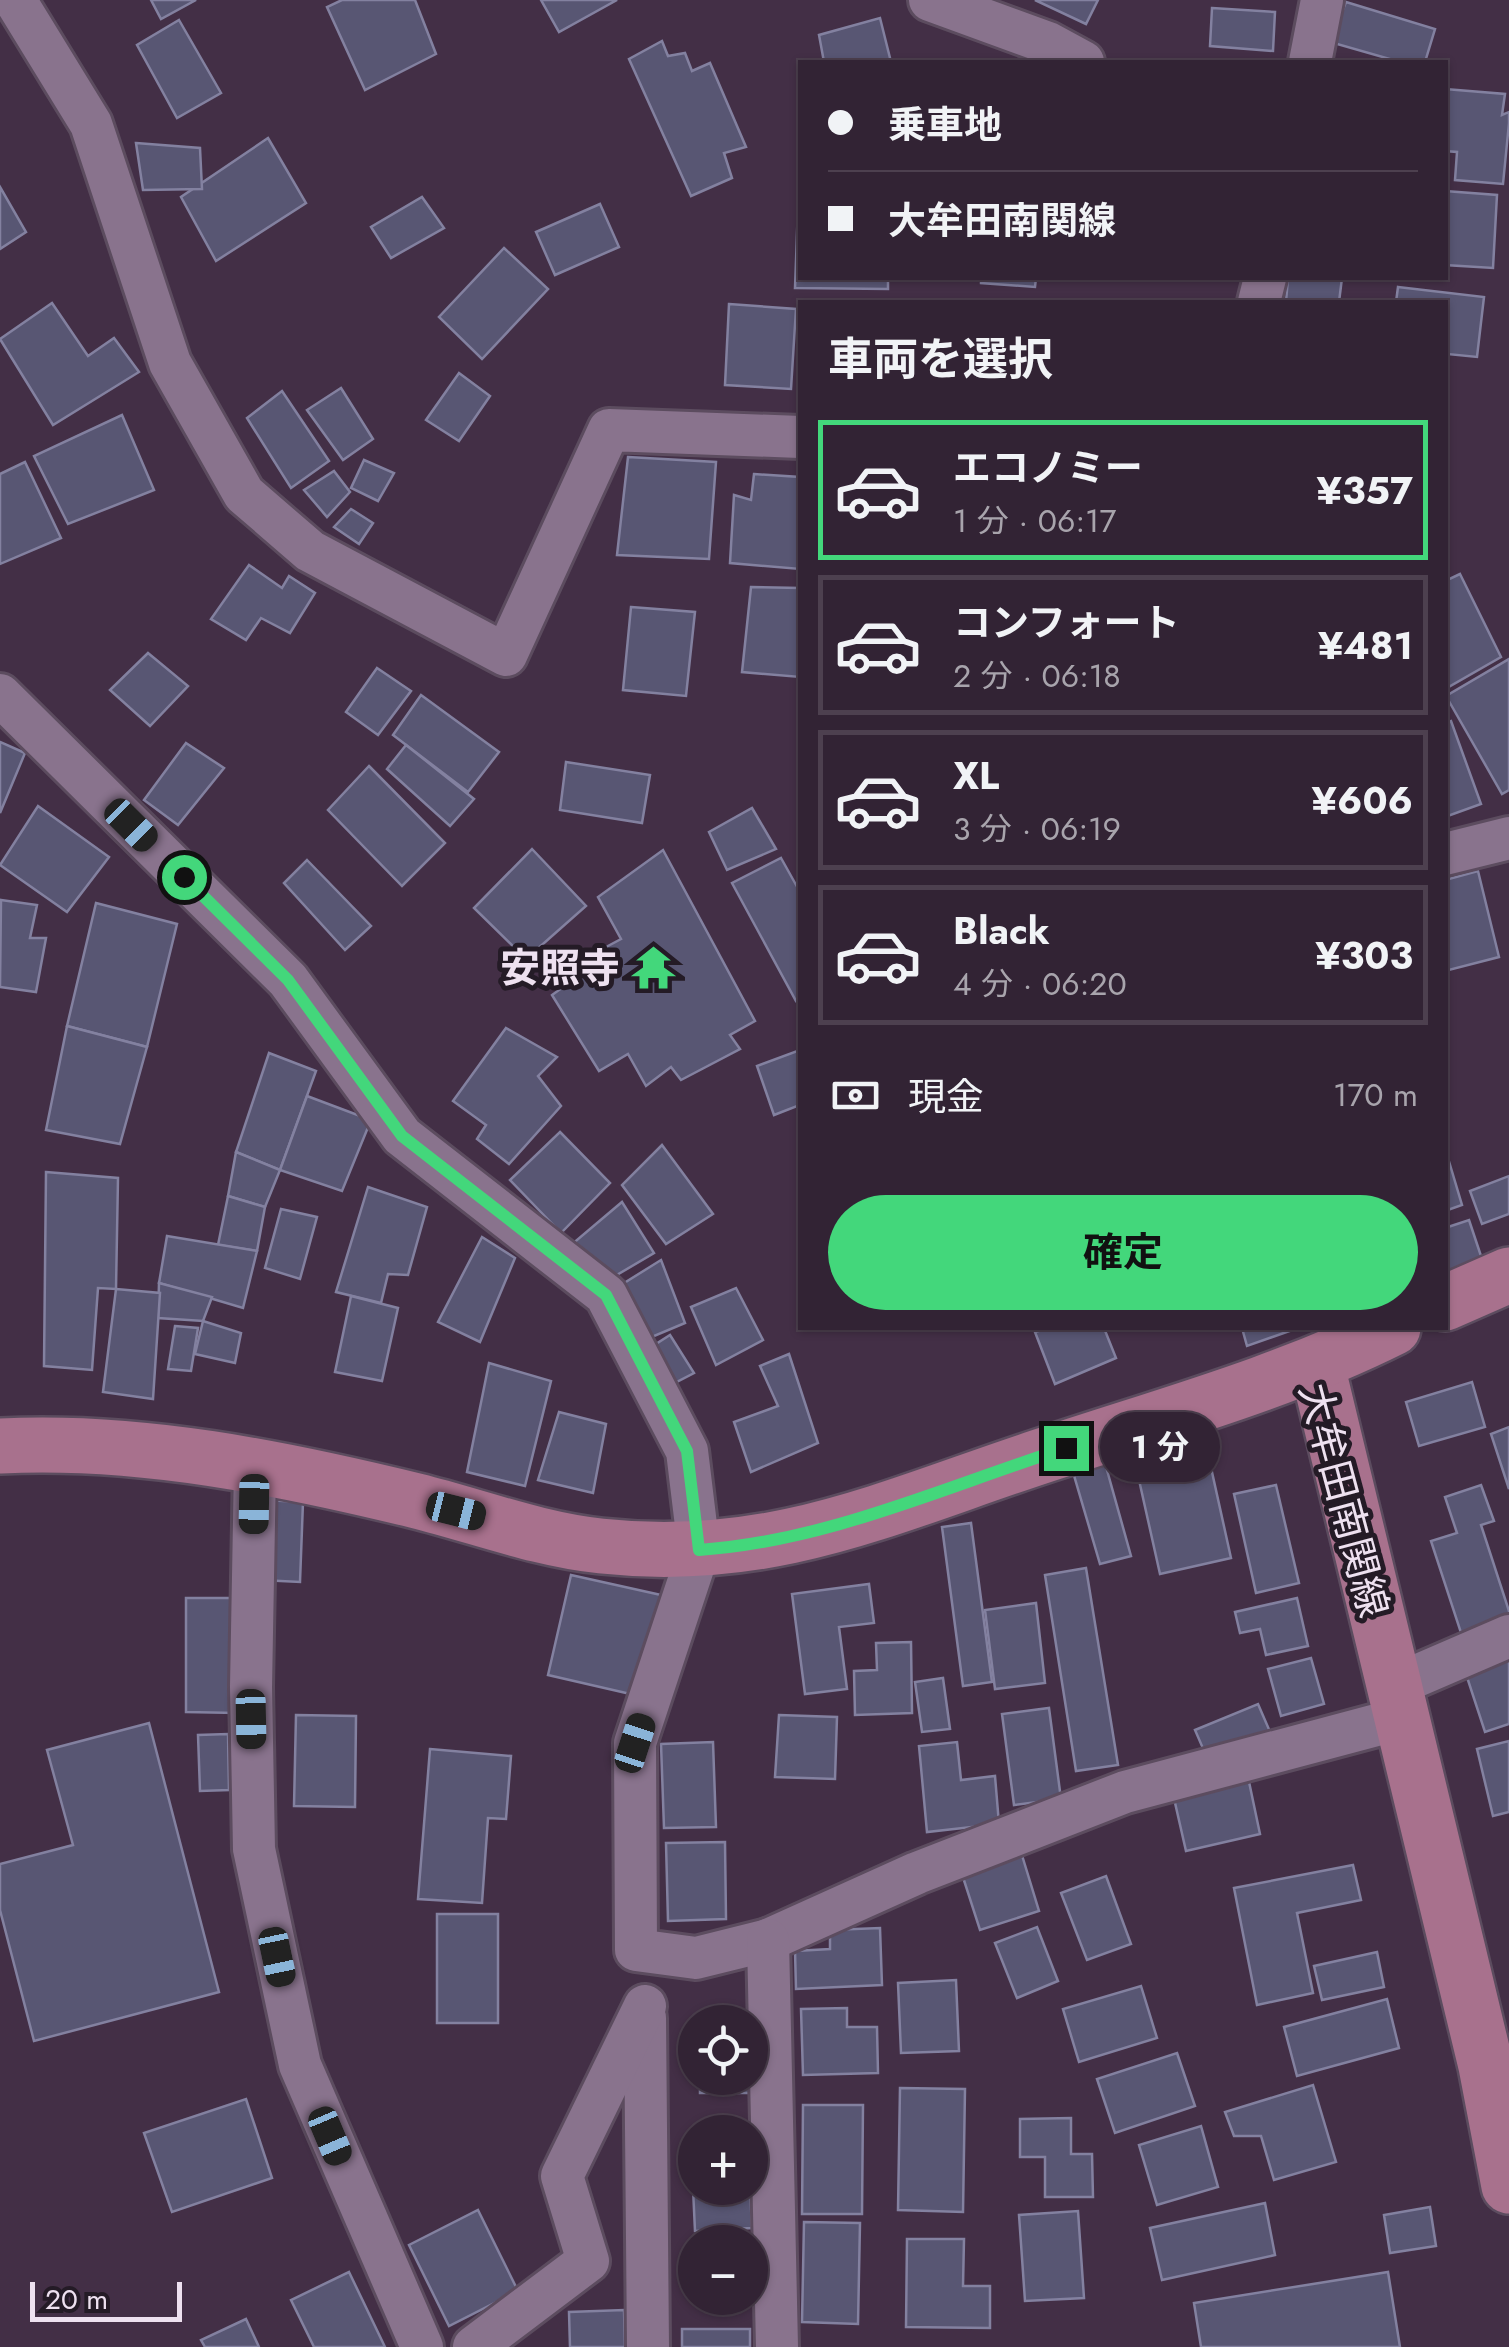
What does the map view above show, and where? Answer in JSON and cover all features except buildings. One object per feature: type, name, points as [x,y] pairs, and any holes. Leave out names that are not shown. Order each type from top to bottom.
[{"type":"main road","points":[[1448,1302],[1509,1275]]},
{"type":"main road","points":[[1317,1366],[1389,1330]]},
{"type":"main road","name":"大牟田南関線","points":[[0,1446],[77,1442],[255,1467],[315,1476],[598,1546],[699,1550],[749,1546],[837,1528],[994,1471],[1317,1366],[1395,1703],[1498,2065],[1509,2186]]},
{"type":"street","points":[[15,0],[91,124],[170,362],[244,494],[310,551],[506,655],[608,430],[798,437]]},
{"type":"street","points":[[930,0],[1048,43],[1078,60]]},
{"type":"street","points":[[1310,60],[1322,0]]},
{"type":"street","points":[[0,695],[288,980],[402,1136],[606,1295],[687,1451],[699,1550],[635,1743],[636,1950],[645,2006],[648,2347]]},
{"type":"street","points":[[1448,853],[1509,838]]},
{"type":"street","points":[[255,1467],[250,1686],[254,1849],[300,2065],[422,2347]]},
{"type":"street","points":[[636,1950],[696,1958],[768,1940],[917,1873],[1125,1792],[1395,1703],[1509,1636]]},
{"type":"street","points":[[768,1940],[778,2347]]},
{"type":"street","points":[[474,2347],[588,2261],[562,2176],[645,2006]]},
{"type":"place","name":"安照寺","points":[[653,968]]},
{"type":"route","points":[[184,877],[288,980],[402,1136],[606,1295],[687,1451],[699,1550],[749,1546],[837,1528],[1066,1448]]}]
